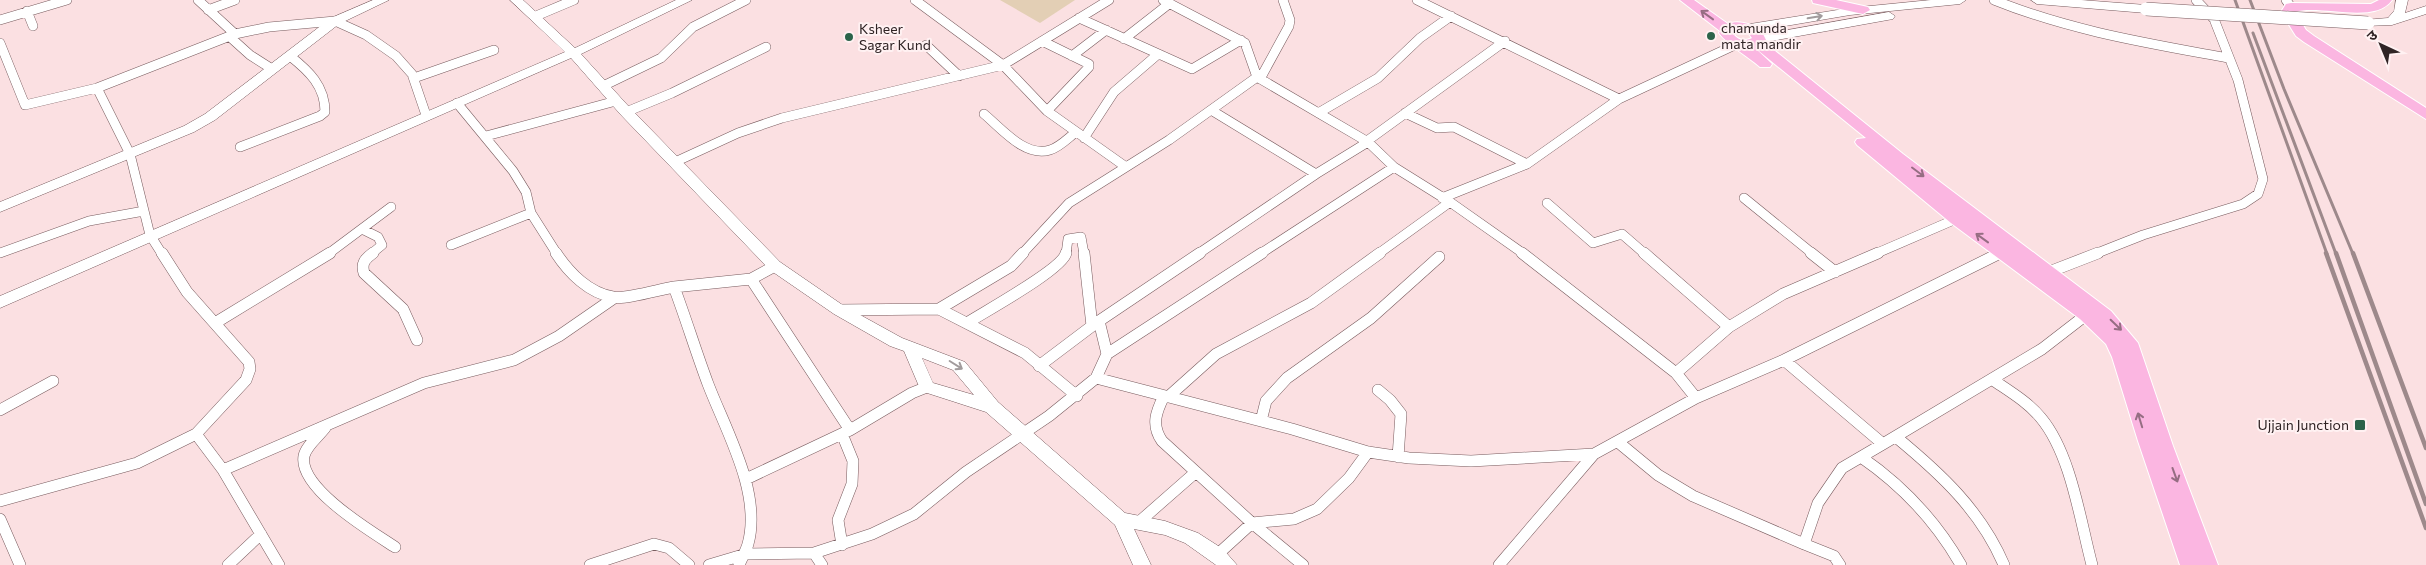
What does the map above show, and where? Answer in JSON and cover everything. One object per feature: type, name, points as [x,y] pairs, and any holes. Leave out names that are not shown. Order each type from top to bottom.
[{"type":"main road","points":[[1686,0],[1745,36],[1898,157],[2009,249],[2086,315],[2112,340],[2121,357],[2147,441],[2190,565]]},
{"type":"main road","points":[[1704,0],[1956,219],[2049,272],[2105,315],[2130,343],[2164,446],[2208,565]]},
{"type":"main road","points":[[1818,0],[1864,10]]},
{"type":"main road","points":[[2386,0],[2383,4],[2365,10],[2288,4],[2288,12],[2301,33],[2426,114]]},
{"type":"street","points":[[28,0],[33,26]]},
{"type":"street","points":[[0,20],[67,0]]},
{"type":"street","points":[[198,0],[233,36],[241,49],[272,69]]},
{"type":"street","points":[[208,10],[234,0]]},
{"type":"street","points":[[0,207],[189,129],[210,117],[335,21],[383,0]]},
{"type":"street","points":[[516,0],[536,16],[574,53],[626,112],[775,266],[839,310],[896,342],[959,366],[969,376],[992,408],[1121,520],[1142,565]]},
{"type":"street","points":[[536,16],[574,0]]},
{"type":"street","points":[[0,302],[426,115],[574,53],[686,0]]},
{"type":"street","points":[[602,86],[661,58],[670,52],[678,40],[705,19],[746,0]]},
{"type":"street","points":[[915,0],[1003,65],[1047,111],[1126,167]]},
{"type":"street","points":[[675,162],[738,133],[782,118],[1003,65],[1109,0]]},
{"type":"street","points":[[939,309],[1011,266],[1069,203],[1169,140],[1259,78],[1289,26],[1290,20],[1283,0]]},
{"type":"street","points":[[1417,0],[1505,41],[1618,98]]},
{"type":"street","points":[[1745,36],[1888,17],[1916,7],[1960,0]]},
{"type":"street","points":[[1994,0],[2033,16],[2081,30],[2228,58]]},
{"type":"street","points":[[2037,0],[2368,23],[2392,20],[2426,10]]},
{"type":"street","points":[[2049,272],[2143,235],[2243,204],[2258,194],[2263,178],[2238,80],[2214,19],[2196,0]]},
{"type":"street","points":[[2392,20],[2400,11],[2402,0]]},
{"type":"street","points":[[1124,39],[1166,2],[1241,40],[1245,43],[1259,78],[1367,141],[1394,167],[1446,200],[1541,266],[1676,373],[1696,398]]},
{"type":"street","points":[[1303,565],[1252,523],[1156,434],[1154,420],[1157,408],[1166,396],[1216,354],[1311,303],[1446,200],[1527,164],[1618,98],[1745,36],[1864,10],[1901,6],[1916,7]]},
{"type":"street","points":[[1320,112],[1378,78],[1420,38],[1451,16]]},
{"type":"street","points":[[1079,18],[1192,69],[1241,40]]},
{"type":"street","points":[[0,43],[25,105],[97,88],[233,36],[269,27],[335,21],[366,35],[396,56],[414,78],[426,115]]},
{"type":"street","points":[[1072,56],[1106,30]]},
{"type":"street","points":[[1042,41],[1089,64],[1089,67],[1047,111]]},
{"type":"street","points":[[1039,366],[1096,323],[1367,141],[1505,41]]},
{"type":"street","points":[[926,45],[959,76]]},
{"type":"street","points":[[626,112],[672,93],[766,47]]},
{"type":"street","points":[[414,78],[494,50]]},
{"type":"street","points":[[984,114],[1030,150],[1041,153],[1051,150],[1080,135],[1114,92],[1158,55]]},
{"type":"street","points":[[240,147],[320,116],[325,112],[326,103],[320,86],[307,69],[290,56]]},
{"type":"street","points":[[0,501],[137,463],[196,434],[246,380],[250,369],[249,362],[187,292],[150,235],[130,154],[97,88]]},
{"type":"street","points":[[486,136],[616,101]]},
{"type":"street","points":[[457,103],[486,136],[526,192],[530,212],[560,259],[578,280],[590,289],[614,298]]},
{"type":"street","points":[[1211,110],[1316,174]]},
{"type":"street","points":[[1404,113],[1437,128],[1454,127],[1527,164]]},
{"type":"street","points":[[709,565],[814,553],[842,545],[910,517],[927,506],[965,472],[1022,436],[1077,396],[1096,378],[1106,354],[1394,167]]},
{"type":"street","points":[[1744,198],[1834,272]]},
{"type":"street","points":[[1547,203],[1593,243],[1622,234],[1729,327]]},
{"type":"street","points":[[214,323],[326,257],[364,230],[391,207]]},
{"type":"street","points":[[0,253],[89,221],[144,211]]},
{"type":"street","points":[[451,245],[530,212]]},
{"type":"street","points":[[1676,373],[1729,327],[1783,294],[1956,219]]},
{"type":"street","points":[[364,230],[378,237],[382,245],[364,260],[362,268],[364,273],[403,310],[417,340]]},
{"type":"street","points":[[966,323],[1052,270],[1065,257],[1068,238],[1081,237],[1096,323],[1106,354]]},
{"type":"street","points":[[1499,565],[1594,454],[1696,398],[1784,360],[2009,249]]},
{"type":"street","points":[[1261,421],[1266,400],[1276,389],[1312,359],[1391,302],[1439,257]]},
{"type":"street","points":[[223,470],[424,383],[514,360],[559,336],[614,298],[674,287],[750,279],[775,266]]},
{"type":"street","points":[[750,279],[846,432],[853,461],[852,484],[838,520],[842,545]]},
{"type":"street","points":[[674,287],[708,384],[746,479],[751,531],[743,560]]},
{"type":"street","points":[[839,310],[939,309],[1025,353],[1077,396]]},
{"type":"street","points":[[1804,544],[1818,503],[1842,468],[1993,380],[2042,349],[2086,315]]},
{"type":"street","points":[[910,348],[927,387]]},
{"type":"street","points":[[1784,360],[1883,444]]},
{"type":"street","points":[[1096,378],[1261,421],[1368,452],[1398,457],[1471,461],[1594,454]]},
{"type":"street","points":[[1993,380],[2023,401],[2042,419],[2056,443],[2092,565]]},
{"type":"street","points":[[0,410],[53,381]]},
{"type":"street","points":[[746,479],[846,432],[912,393],[927,387],[992,408]]},
{"type":"street","points":[[1378,390],[1390,399],[1403,414],[1397,439],[1398,457]]},
{"type":"street","points":[[326,427],[304,456],[304,466],[308,477],[321,492],[395,547]]},
{"type":"street","points":[[196,434],[223,470],[279,565]]},
{"type":"street","points":[[1896,437],[1932,466],[1973,511],[1988,532],[2004,565]]},
{"type":"street","points":[[1618,442],[1658,475],[1693,496],[1834,556],[1840,565]]},
{"type":"street","points":[[1121,520],[1139,522],[1182,532],[1204,543],[1223,560],[1252,523],[1294,519],[1317,510],[1349,478],[1368,452]]},
{"type":"street","points":[[1861,457],[1889,476],[1918,504],[1949,542],[1961,565]]},
{"type":"street","points":[[1139,522],[1196,472]]},
{"type":"street","points":[[0,519],[20,565]]},
{"type":"street","points":[[228,565],[261,534]]},
{"type":"street","points":[[590,565],[654,544],[662,544],[672,549],[689,565]]},
{"type":"street","points":[[814,553],[822,565]]},
{"type":"shaded area","points":[[1000,0],[1075,0],[1040,23]]},
{"type":"railway","points":[[2235,0],[2327,254]]},
{"type":"railway","points":[[2250,0],[2284,89],[2353,254]]},
{"type":"railway","points":[[2253,33],[2336,254]]},
{"type":"railway","points":[[2326,253],[2426,528]]},
{"type":"railway","points":[[2336,253],[2426,504]]},
{"type":"railway","points":[[2353,253],[2426,448]]},
{"type":"place","name":"chamunda mata mandir","points":[[1711,36]]},
{"type":"place","name":"Ksheer Sagar Kund","points":[[849,37]]},
{"type":"place","name":"Ujjain Junction","points":[[2360,425]]}]
